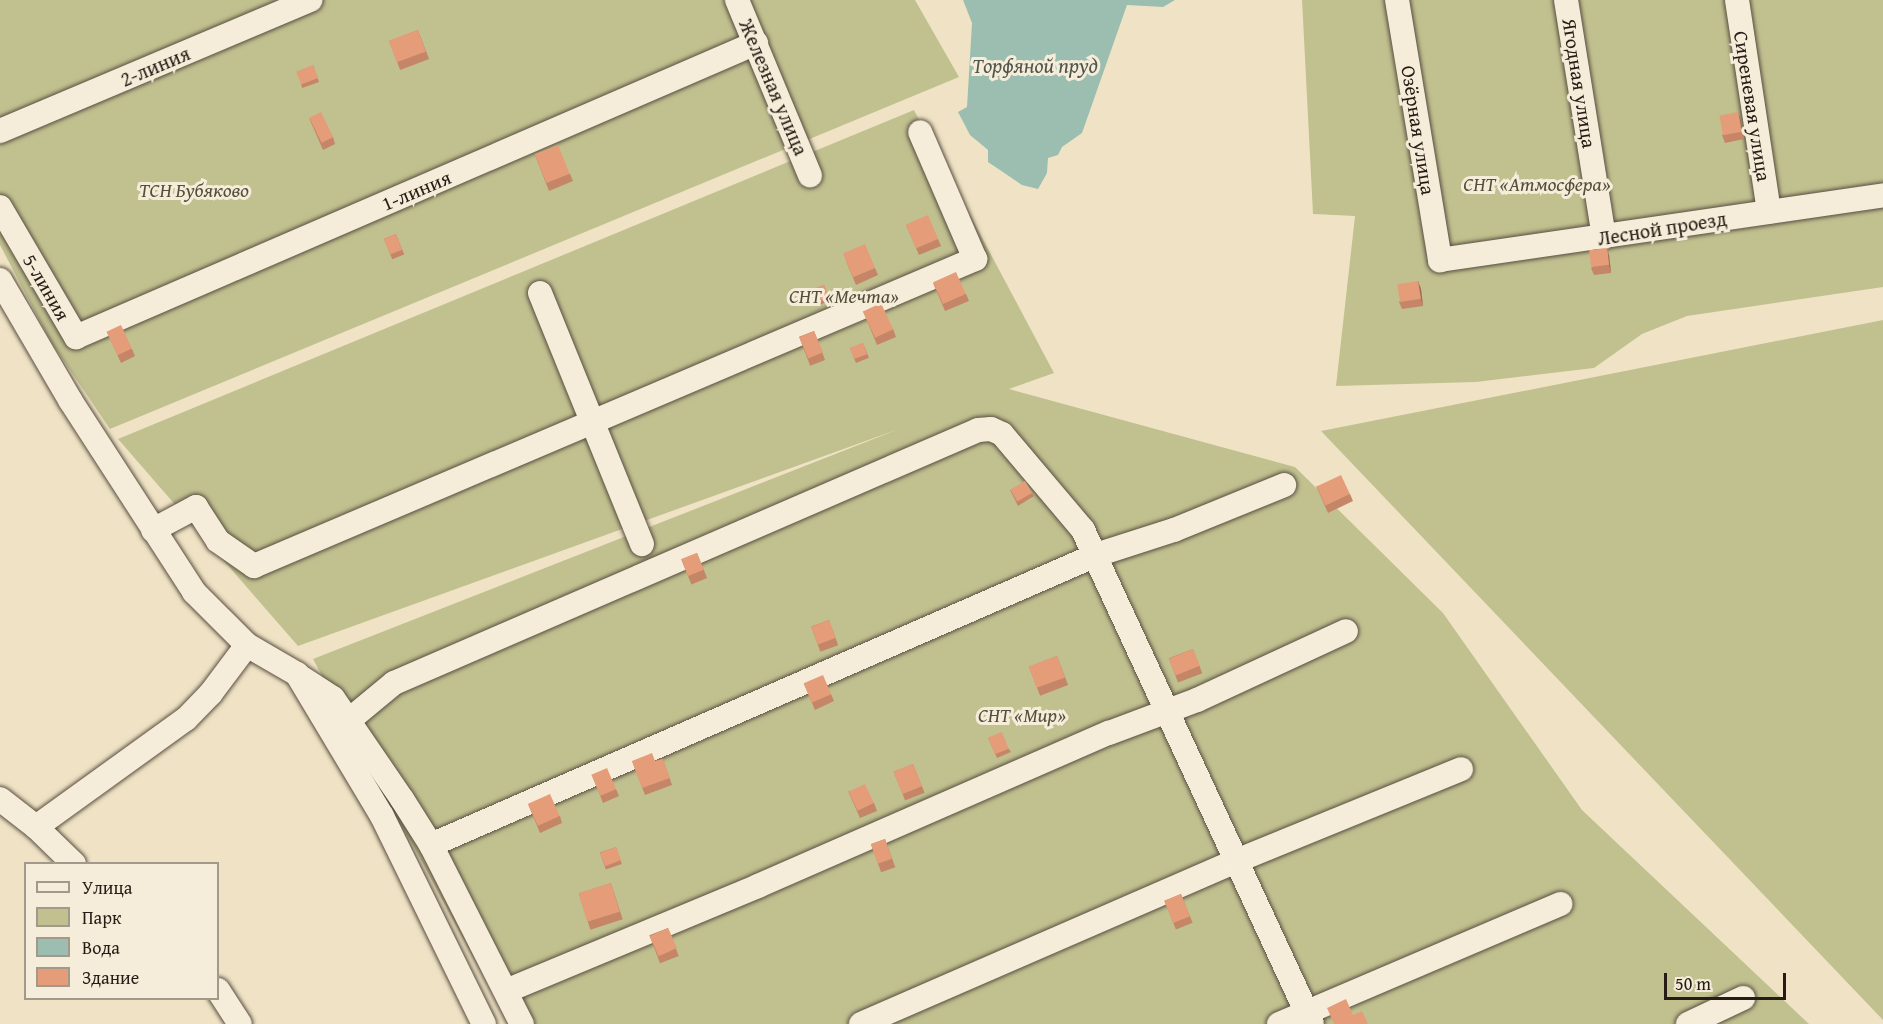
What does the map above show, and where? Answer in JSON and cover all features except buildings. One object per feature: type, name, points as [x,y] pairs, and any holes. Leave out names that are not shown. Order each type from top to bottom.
[{"type":"street","name":"2-линия","points":[[0,132],[310,0]]},
{"type":"street","name":"Железная улица","points":[[737,0],[810,175]]},
{"type":"street","name":"Озёрная улица","points":[[1397,0],[1440,260]]},
{"type":"street","name":"Ягодная улица","points":[[1566,0],[1604,237]]},
{"type":"street","name":"Сиреневая улица","points":[[1737,0],[1769,212]]},
{"type":"street","name":"1-линия","points":[[76,337],[756,43]]},
{"type":"street","points":[[153,530],[196,507],[219,541],[254,566],[975,259],[920,132]]},
{"type":"street","name":"Лесной проезд","points":[[1440,260],[1883,195]]},
{"type":"street","name":"5-линия","points":[[0,207],[76,337]]},
{"type":"street","points":[[0,280],[153,530],[194,592],[247,645],[333,698],[431,845],[522,1024]]},
{"type":"street","points":[[540,293],[642,544]]},
{"type":"street","points":[[348,721],[394,683],[978,430],[991,429],[1002,434],[1083,530],[1310,1018]]},
{"type":"street","points":[[431,845],[1096,555],[1174,530],[1284,485]]},
{"type":"street","points":[[506,990],[1167,711],[1347,631]]},
{"type":"street","points":[[36,827],[186,719],[211,693],[247,645]]},
{"type":"street","points":[[297,674],[382,816],[484,1024]]},
{"type":"street","points":[[861,1024],[1236,861],[1461,769]]},
{"type":"street","points":[[0,799],[36,827],[72,862]]},
{"type":"street","points":[[1279,1024],[1310,1018],[1560,903]]},
{"type":"street","points":[[219,992],[240,1024]]},
{"type":"street","points":[[1688,1024],[1743,998]]},
{"type":"green space","name":"ТСН Бубяково","points":[[0,0],[915,0],[959,77],[110,429],[51,342],[0,245]]},
{"type":"green space","name":"СНТ «Атмосфера»","points":[[1302,0],[1883,0],[1883,287],[1687,316],[1642,334],[1594,368],[1476,382],[1336,386],[1355,216],[1313,214]]},
{"type":"green space","name":"СНТ «Мир»","points":[[914,110],[1054,373],[1009,389],[1295,467],[1443,613],[1582,810],[1809,1024],[509,1024],[313,659],[899,429],[298,646],[118,439]]},
{"type":"green space","points":[[1883,320],[1883,1020],[1321,431]]},
{"type":"water","name":"Торфяной пруд","points":[[963,0],[1175,0],[1163,7],[1127,5],[1082,133],[1062,147],[1058,155],[1048,158],[1047,173],[1038,189],[1022,185],[988,162],[988,150],[970,135],[958,112],[967,107],[972,23]]},
{"type":"park label","name":"СНТ «Мечта»","points":[[844,295]]}]
